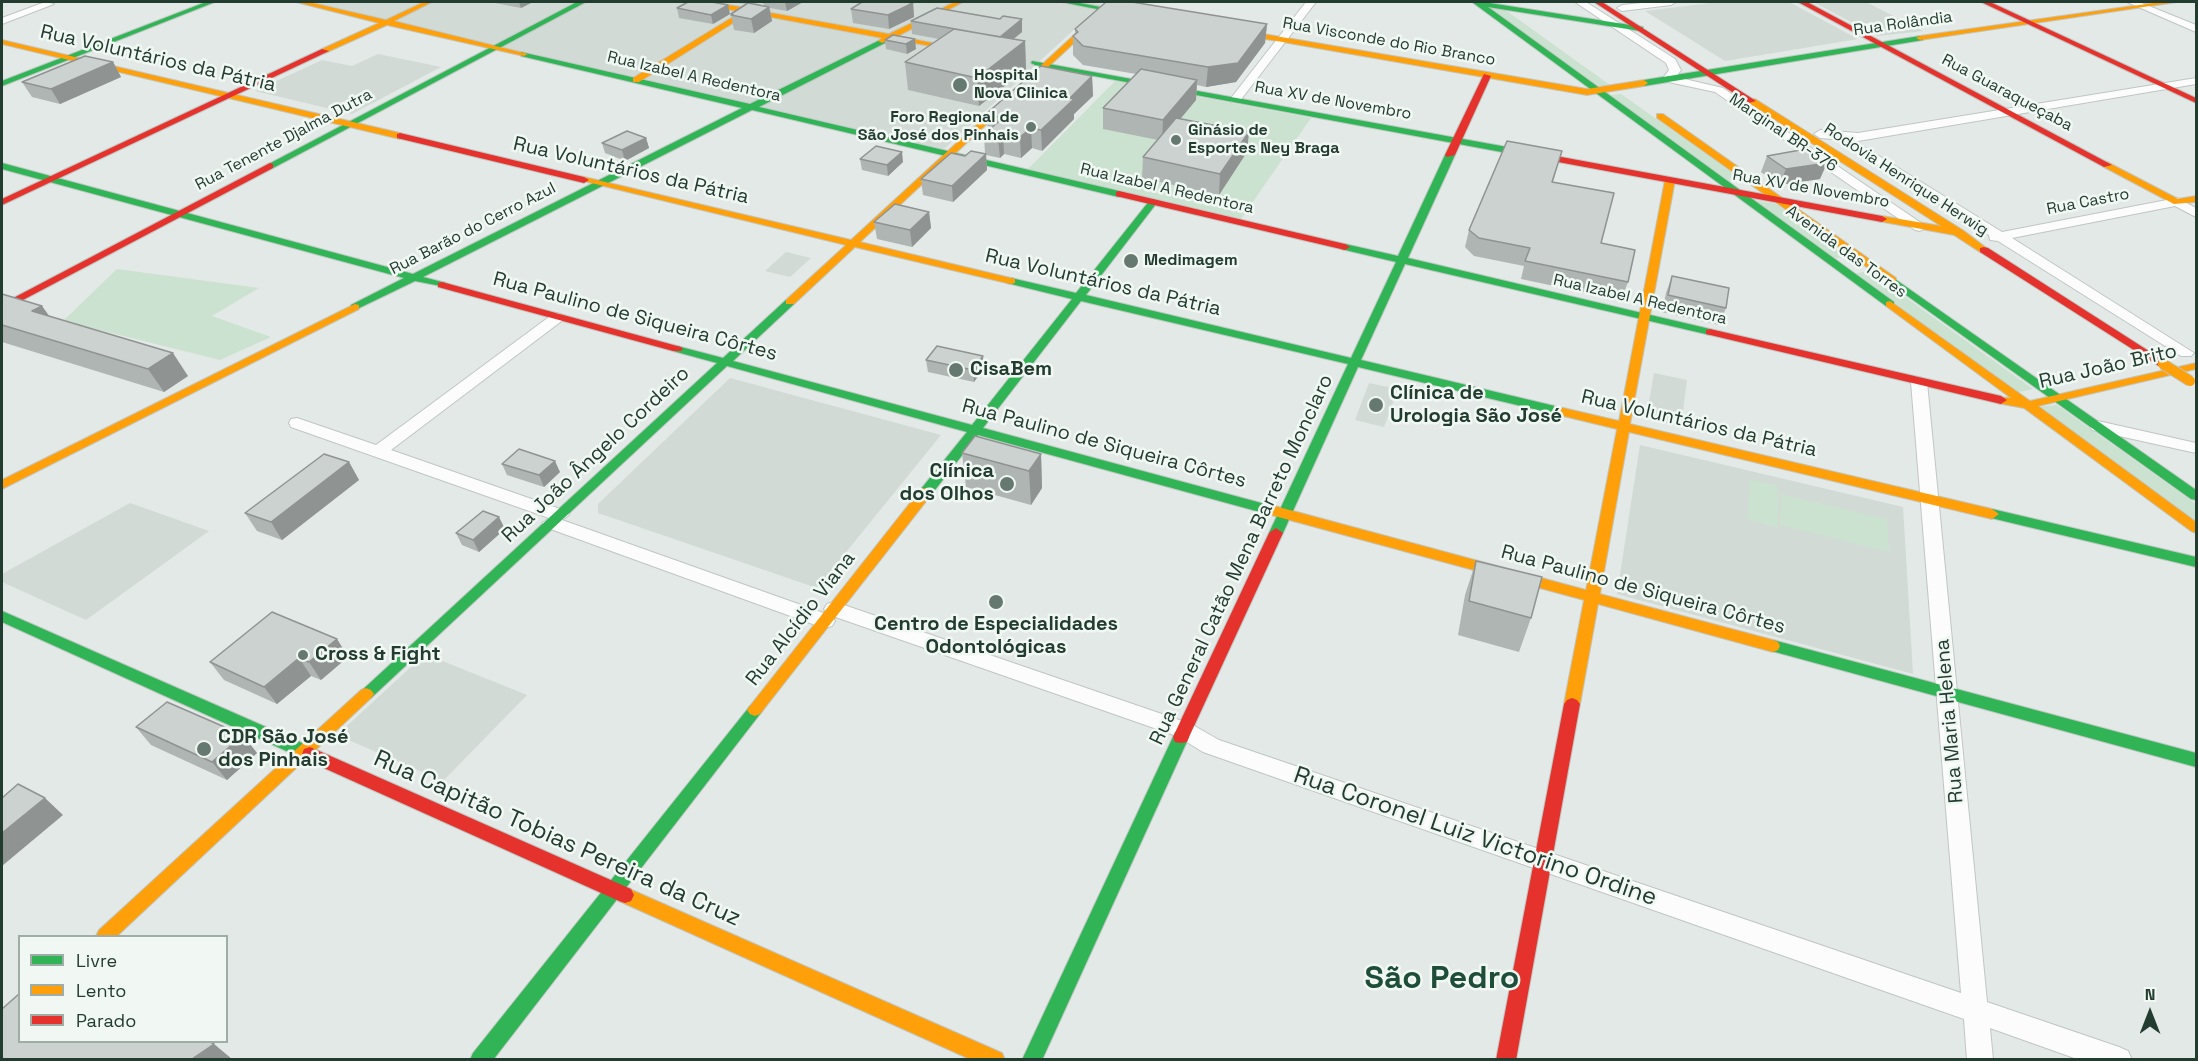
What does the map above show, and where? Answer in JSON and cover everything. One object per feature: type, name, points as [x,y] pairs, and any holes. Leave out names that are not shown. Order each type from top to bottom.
[{"type":"main road","points":[[2,84],[194,2]]},
{"type":"main road","points":[[2,77],[211,2]]},
{"type":"main road","name":"Rua Izabel A Redentora","points":[[300,2],[1948,389],[2027,405]]},
{"type":"main road","points":[[2,202],[429,2]]},
{"type":"main road","name":"Rua Tenente Djalma Dutra","points":[[2,308],[582,2]]},
{"type":"main road","points":[[700,2],[976,52]]},
{"type":"main road","points":[[636,80],[765,2]]},
{"type":"main road","name":"Rua Barão do Cerro Azul","points":[[2,485],[960,2]]},
{"type":"main road","points":[[1065,2],[1110,5],[1130,13]]},
{"type":"main road","points":[[1475,2],[1502,4],[1640,29]]},
{"type":"main road","name":"Avenida das Torres","points":[[1475,2],[2196,528]]},
{"type":"main road","name":"Rodovia Henrique Herwig","points":[[1598,2],[1640,29],[1723,72],[1741,93],[1960,233],[2175,359]]},
{"type":"main road","name":"Rua Guaraqueçaba","points":[[1802,2],[2177,202]]},
{"type":"main road","points":[[1985,2],[2196,101]]},
{"type":"main road","name":"Rua Rolândia","points":[[1723,72],[1880,44],[2030,23],[2137,4],[2174,2]]},
{"type":"main road","points":[[1502,4],[1534,27]]},
{"type":"main road","name":"Rua João Ângelo Cordeiro","points":[[106,935],[1110,5]]},
{"type":"main road","name":"Rodovia Henrique Herwig","points":[[1616,5],[1820,134],[1853,144],[1985,239],[2175,359],[2194,380]]},
{"type":"main road","name":"Rua Visconde do Rio Branco","points":[[1223,29],[1572,91],[1598,91],[1723,72]]},
{"type":"main road","name":"Rua Voluntários da Pátria","points":[[2,42],[2196,562]]},
{"type":"main road","name":"Rua XV de Novembro","points":[[1018,60],[1960,233]]},
{"type":"main road","name":"Avenida das Torres","points":[[1600,74],[2196,496]]},
{"type":"main road","name":"Rua General Catão Mena Barreto Monclaro","points":[[1032,1059],[1487,76]]},
{"type":"main road","points":[[1741,93],[1759,117]]},
{"type":"main road","name":"Rua Paulino de Siqueira Côrtes","points":[[2,166],[2196,760]]},
{"type":"main road","points":[[1506,1059],[1670,180]]},
{"type":"main road","name":"Rua Castro","points":[[2177,202],[2196,199]]},
{"type":"main road","name":"Rua Alcídio Viana","points":[[480,1059],[1153,202]]},
{"type":"main road","points":[[1842,269],[1842,265],[1848,262],[1868,264]]},
{"type":"main road","name":"Rua João Brito","points":[[2027,405],[2196,366]]},
{"type":"main road","points":[[1948,389],[1967,390],[1981,386],[1983,381],[1979,369]]},
{"type":"main road","name":"Rua Capitão Tobias Pereira da Cruz","points":[[2,616],[995,1059]]},
{"type":"street","points":[[1235,100],[1311,2]]},
{"type":"street","points":[[1580,2],[1671,62],[1675,70],[1668,79]]},
{"type":"street","points":[[1616,5],[1671,2]]},
{"type":"street","points":[[2,21],[49,4]]},
{"type":"street","points":[[2137,4],[2196,29]]},
{"type":"street","name":"Marginal BR-376","points":[[1668,79],[1713,88],[1920,226]]},
{"type":"street","points":[[1853,144],[2008,112],[2196,81]]},
{"type":"street","points":[[1853,144],[2000,236],[2175,359]]},
{"type":"street","name":"Rua Guaraqueçaba","points":[[2177,202],[2196,213]]},
{"type":"street","name":"Rua Castro","points":[[1985,239],[2177,202]]},
{"type":"street","points":[[379,451],[558,317]]},
{"type":"street","name":"Rua Maria Helena","points":[[1919,382],[1980,1059]]},
{"type":"street","name":"Rua Coronel Luiz Victorino Ordine","points":[[297,423],[379,451],[555,519],[830,615],[1184,730],[1211,746],[2118,1059]]},
{"type":"street","points":[[2098,426],[2196,448]]},
{"type":"shaded area","points":[[307,2],[1086,2],[1102,4],[944,149]]},
{"type":"shaded area","points":[[1719,2],[1789,2],[1858,39],[1725,61],[1645,11]]},
{"type":"shaded area","points":[[1813,2],[1866,2],[1923,31],[1878,36]]},
{"type":"shaded area","points":[[378,54],[441,67],[352,114],[255,91],[322,60],[352,66]]},
{"type":"shaded area","points":[[786,252],[811,258],[790,277],[765,271]]},
{"type":"shaded area","points":[[1654,373],[1687,380],[1681,426],[1646,419]]},
{"type":"shaded area","points":[[730,378],[941,435],[817,588],[598,513],[598,504]]},
{"type":"shaded area","name":"Clínica de Urologia São José","points":[[1369,383],[1398,389],[1384,427],[1355,420]]},
{"type":"shaded area","points":[[1640,445],[1903,507],[1913,674],[1617,594]]},
{"type":"shaded area","points":[[130,503],[209,531],[86,620],[2,582],[2,574]]},
{"type":"shaded area","points":[[425,654],[527,695],[443,781],[337,735]]},
{"type":"green space","points":[[1488,8],[1504,9],[1610,85],[1597,87]]},
{"type":"green space","name":"Ginásio de Esportes Ney Braga","points":[[1115,81],[1311,118],[1241,219],[1028,169]]},
{"type":"green space","points":[[1621,94],[1743,180],[1730,182],[1610,95]]},
{"type":"green space","points":[[1752,200],[1776,204],[1848,256],[1833,259]]},
{"type":"green space","points":[[117,269],[259,288],[212,316],[271,337],[220,360],[63,321]]},
{"type":"green space","points":[[1869,271],[2033,389],[2015,393],[1852,274]]},
{"type":"green space","points":[[2057,405],[2196,504],[2196,523],[2037,407]]},
{"type":"green space","points":[[1750,479],[1778,486],[1778,528],[1747,519]]},
{"type":"green space","points":[[1781,494],[1887,519],[1889,552],[1780,525]]},
{"type":"building","points":[[688,2],[728,5],[711,15],[677,8]]},
{"type":"building","points":[[862,2],[913,3],[888,15],[851,9]]},
{"type":"building","points":[[1106,2],[1132,2],[1267,24],[1238,63],[1208,67],[1083,46],[1073,36],[1078,32],[1075,29]]},
{"type":"building","points":[[748,3],[769,7],[751,19],[731,15]]},
{"type":"building","points":[[937,8],[1000,19],[1003,16],[1022,19],[1000,37],[911,21]]},
{"type":"building","points":[[954,29],[1025,41],[977,78],[905,62]]},
{"type":"building","points":[[893,35],[915,39],[906,44],[885,40]]},
{"type":"building","points":[[85,56],[113,62],[51,89],[22,82]]},
{"type":"building","points":[[1041,66],[1092,76],[1070,98],[1074,99],[1041,130],[1031,128],[1020,137],[1003,134],[998,138],[984,134],[1003,118],[986,114]]},
{"type":"building","points":[[1141,69],[1197,80],[1163,120],[1103,108]]},
{"type":"building","points":[[1176,118],[1249,132],[1220,174],[1143,157]]},
{"type":"building","points":[[627,131],[646,138],[622,150],[602,143]]},
{"type":"building","points":[[1507,141],[1562,151],[1552,182],[1614,193],[1601,243],[1635,250],[1628,282],[1525,261],[1530,248],[1479,238],[1469,230]]},
{"type":"building","points":[[876,146],[902,152],[887,165],[860,159]]},
{"type":"building","points":[[1806,149],[1827,163],[1786,169],[1767,156]]},
{"type":"building","points":[[971,151],[986,154],[952,186],[921,179],[951,153],[965,156]]},
{"type":"building","points":[[895,204],[929,212],[910,230],[874,222]]},
{"type":"building","points":[[1672,276],[1729,288],[1726,308],[1668,295]]},
{"type":"building","points":[[2,294],[42,306],[32,311],[173,353],[148,369],[2,325]]},
{"type":"building","points":[[937,346],[983,356],[973,370],[926,360]]},
{"type":"building","points":[[975,436],[1041,454],[1029,471],[962,453]]},
{"type":"building","points":[[519,449],[555,461],[539,475],[502,464]]},
{"type":"building","points":[[324,454],[349,462],[271,522],[245,513]]},
{"type":"building","points":[[483,511],[499,517],[473,540],[456,533]]},
{"type":"building","points":[[1476,561],[1542,577],[1531,618],[1469,601]]},
{"type":"building","points":[[272,612],[337,639],[309,662],[299,658],[264,687],[210,662]]},
{"type":"building","points":[[167,702],[243,735],[212,762],[136,727]]},
{"type":"building","points":[[18,784],[45,798],[2,833],[2,798]]},
{"type":"building","points":[[18,995],[18,1043],[214,1044],[192,1059],[4,1059],[2,1058],[2,1009]]},
{"type":"traffic: fast","points":[[2,84],[211,2]]},
{"type":"traffic: fast","points":[[270,166],[582,2]]},
{"type":"traffic: fast","points":[[1065,2],[1117,11]]},
{"type":"traffic: fast","points":[[1476,2],[1890,304]]},
{"type":"traffic: fast","points":[[1483,4],[1640,29]]},
{"type":"traffic: fast","points":[[1644,83],[1920,38]]},
{"type":"traffic: fast","points":[[355,307],[882,41]]},
{"type":"traffic: fast","points":[[524,54],[1119,194]]},
{"type":"traffic: fast","points":[[1035,63],[1507,150]]},
{"type":"traffic: fast","points":[[1276,533],[1450,155]]},
{"type":"traffic: fast","points":[[2,166],[442,285]]},
{"type":"traffic: fast","points":[[926,492],[1153,202]]},
{"type":"traffic: fast","points":[[1345,247],[1710,332]]},
{"type":"traffic: fast","points":[[1892,280],[2196,496]]},
{"type":"traffic: fast","points":[[1011,281],[1559,411]]},
{"type":"traffic: fast","points":[[366,694],[790,302]]},
{"type":"traffic: fast","points":[[677,349],[1271,510]]},
{"type":"traffic: fast","points":[[1992,514],[2196,562]]},
{"type":"traffic: fast","points":[[2,616],[310,754]]},
{"type":"traffic: fast","points":[[1773,646],[2196,760]]},
{"type":"traffic: fast","points":[[480,1060],[755,710]]},
{"type":"traffic: fast","points":[[1032,1060],[1181,737]]},
{"type":"traffic: slow","points":[[300,2],[524,54]]},
{"type":"traffic: slow","points":[[325,51],[429,2]]},
{"type":"traffic: slow","points":[[700,2],[963,50]]},
{"type":"traffic: slow","points":[[882,41],[960,2]]},
{"type":"traffic: slow","points":[[790,302],[1114,2]]},
{"type":"traffic: slow","points":[[1920,38],[2173,2]]},
{"type":"traffic: slow","points":[[636,80],[756,6]]},
{"type":"traffic: slow","points":[[1234,31],[1587,92],[1644,83]]},
{"type":"traffic: slow","points":[[2,42],[400,136]]},
{"type":"traffic: slow","points":[[1752,101],[1984,250]]},
{"type":"traffic: slow","points":[[1660,116],[1892,280]]},
{"type":"traffic: slow","points":[[2107,165],[2177,202],[2196,199]]},
{"type":"traffic: slow","points":[[584,180],[1011,281]]},
{"type":"traffic: slow","points":[[1572,704],[1670,180]]},
{"type":"traffic: slow","points":[[1882,219],[1960,233]]},
{"type":"traffic: slow","points":[[1890,304],[2196,528]]},
{"type":"traffic: slow","points":[[2,485],[355,307]]},
{"type":"traffic: slow","points":[[2163,364],[2190,381]]},
{"type":"traffic: slow","points":[[2001,400],[2027,405],[2196,366]]},
{"type":"traffic: slow","points":[[1559,411],[1992,514]]},
{"type":"traffic: slow","points":[[755,710],[926,492]]},
{"type":"traffic: slow","points":[[1271,510],[1773,646]]},
{"type":"traffic: slow","points":[[106,935],[366,694]]},
{"type":"traffic: slow","points":[[625,895],[995,1060]]},
{"type":"traffic: jam","points":[[1598,2],[1752,101]]},
{"type":"traffic: jam","points":[[1802,2],[2107,165]]},
{"type":"traffic: jam","points":[[1985,2],[2196,101]]},
{"type":"traffic: jam","points":[[2,202],[325,51]]},
{"type":"traffic: jam","points":[[1450,155],[1487,76]]},
{"type":"traffic: jam","points":[[400,136],[584,180]]},
{"type":"traffic: jam","points":[[1507,150],[1882,219]]},
{"type":"traffic: jam","points":[[2,308],[270,166]]},
{"type":"traffic: jam","points":[[1119,194],[1345,247]]},
{"type":"traffic: jam","points":[[1984,250],[2163,364]]},
{"type":"traffic: jam","points":[[442,285],[677,349]]},
{"type":"traffic: jam","points":[[1710,332],[2001,400]]},
{"type":"traffic: jam","points":[[1181,737],[1276,533]]},
{"type":"traffic: jam","points":[[1506,1060],[1572,704]]},
{"type":"traffic: jam","points":[[310,754],[625,895]]},
{"type":"place","name":"Hospital Nova Clinica","points":[[960,85]]},
{"type":"place","name":"Foro Regional de São José dos Pinhais","points":[[1031,127]]},
{"type":"place","name":"Ginásio de Esportes Ney Braga","points":[[1176,140]]},
{"type":"place","name":"Medimagem","points":[[1131,261]]},
{"type":"place","name":"CisaBem","points":[[956,370]]},
{"type":"place","name":"Clínica de Urologia São José","points":[[1376,405]]},
{"type":"place","name":"Clínica dos Olhos","points":[[1007,484]]},
{"type":"place","name":"Centro de Especialidades Odontológicas","points":[[996,602]]},
{"type":"place","name":"Cross & Fight","points":[[303,655]]},
{"type":"place","name":"CDR São José dos Pinhais","points":[[204,749]]},
{"type":"district","name":"São Pedro","points":[[1442,979]]}]
